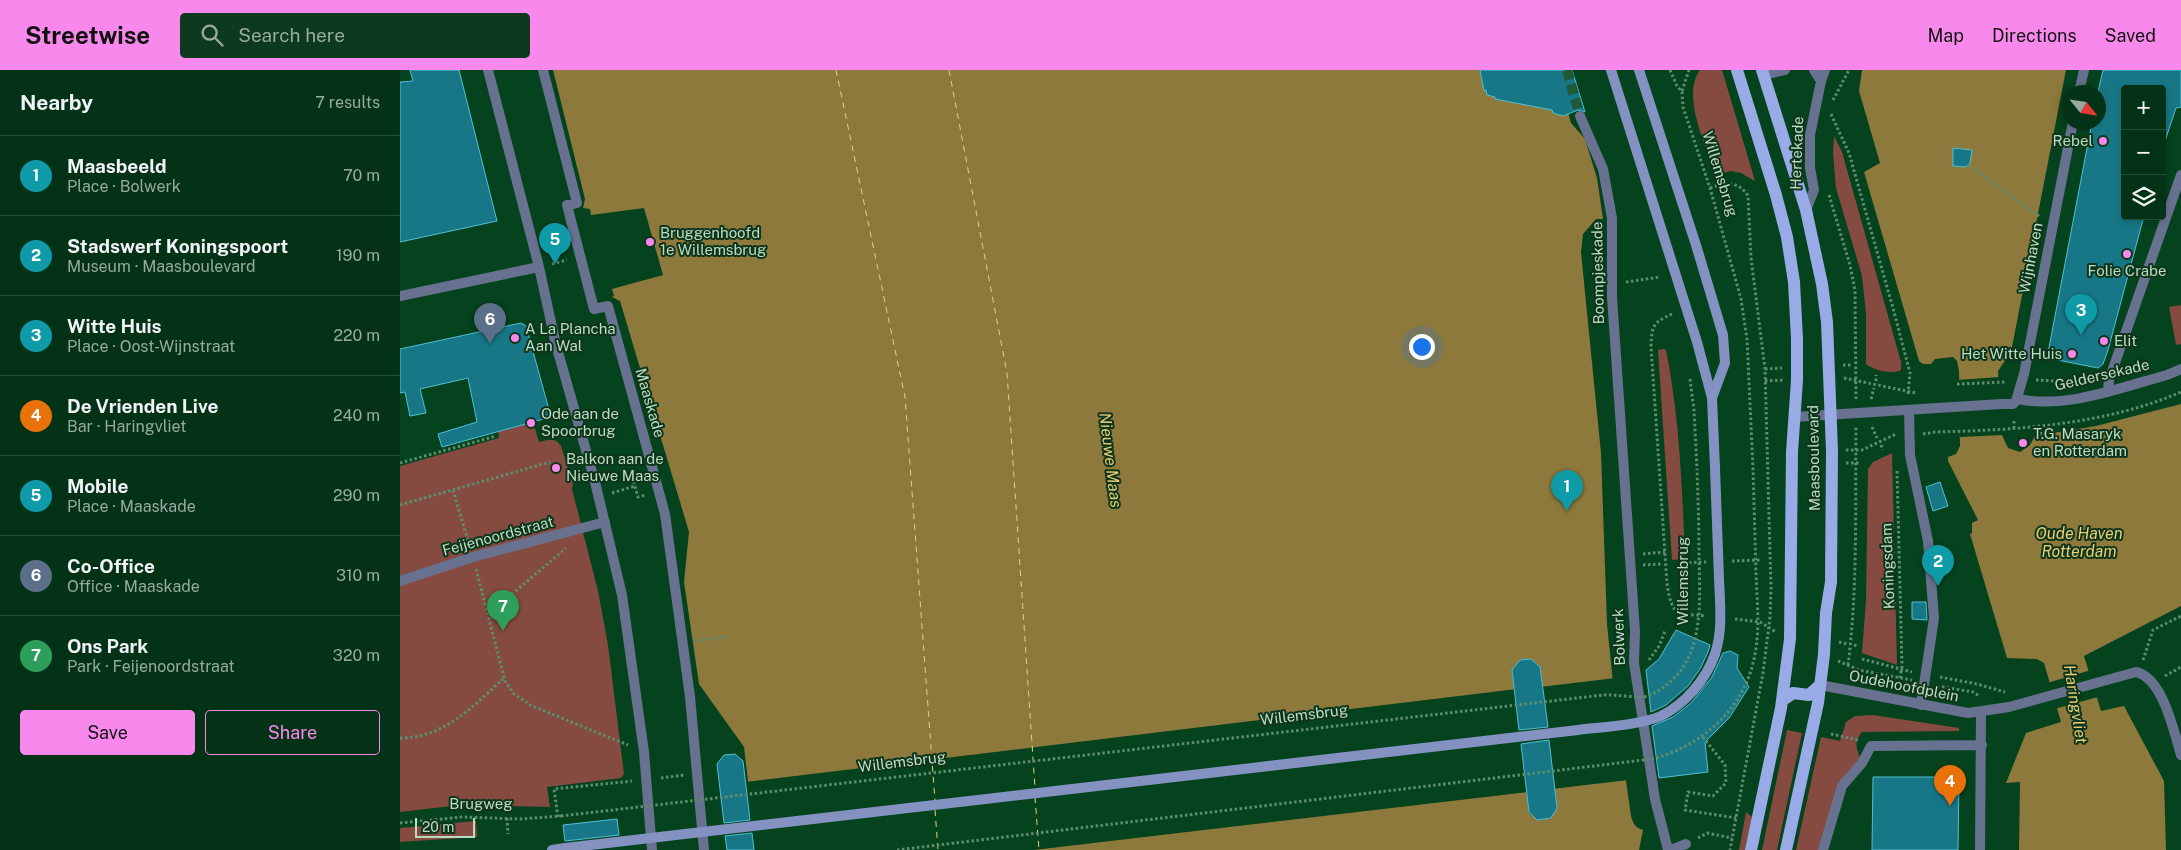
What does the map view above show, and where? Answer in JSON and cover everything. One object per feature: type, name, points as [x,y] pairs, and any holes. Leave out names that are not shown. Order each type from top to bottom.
[{"type":"main road","points":[[552,850],[1578,730],[1661,716],[1684,700],[1702,679],[1715,655],[1718,642],[1720,604],[1712,398],[1693,329],[1611,70]]},
{"type":"main road","points":[[1639,70],[1723,335],[1725,362],[1712,398]]},
{"type":"main road","name":"Maasboulevard","points":[[1737,70],[1776,195],[1789,248],[1795,295],[1797,339],[1792,458],[1791,624],[1783,700],[1752,850]]},
{"type":"main road","name":"Maasboulevard","points":[[1763,73],[1806,210],[1816,254],[1826,312],[1832,463],[1831,582],[1826,613],[1824,654],[1820,684],[1786,850]]},
{"type":"main road","points":[[1783,700],[1794,693],[1809,695],[1820,684]]},
{"type":"street","points":[[488,70],[539,268],[556,345],[599,496],[622,594],[648,779],[652,850]]},
{"type":"street","name":"Maaskade","points":[[543,70],[577,202],[567,205],[594,309],[608,306],[665,514],[689,688],[704,850]]},
{"type":"street","points":[[1763,73],[1785,70]]},
{"type":"street","points":[[1814,70],[1821,80]]},
{"type":"street","name":"Hertekade","points":[[1806,210],[1814,190],[1810,168],[1810,135],[1821,80],[1825,70]]},
{"type":"street","points":[[2081,85],[2084,70]]},
{"type":"street","name":"Boompjeskade","points":[[1580,116],[1603,169],[1612,218],[1612,297],[1622,434]]},
{"type":"street","name":"Wijnhaven","points":[[2018,399],[2071,130]]},
{"type":"street","points":[[2108,391],[2109,380],[2181,175]]},
{"type":"street","points":[[400,296],[539,268]]},
{"type":"street","name":"Geldersekade","points":[[1909,411],[2013,404],[2018,399],[2038,403],[2059,402],[2108,391],[2181,369]]},
{"type":"street","points":[[1794,417],[1909,411],[1910,454],[1928,541],[1934,618],[1921,705]]},
{"type":"street","name":"Bolwerk","points":[[1622,434],[1635,631],[1634,663],[1655,799],[1670,850]]},
{"type":"street","name":"Feijenoordstraat","points":[[400,581],[472,557],[605,522]]},
{"type":"street","points":[[1980,850],[1981,713],[2036,700],[2132,672],[2140,673],[2151,679],[2158,692],[2171,721],[2181,755]]},
{"type":"street","name":"Oudehoofdplein","points":[[1820,684],[1961,713],[1981,713]]},
{"type":"street","points":[[1823,850],[1842,786],[1862,763],[1871,746],[1982,745]]},
{"type":"street","points":[[1670,850],[1686,844]]},
{"type":"path","name":"Willemsbrug","points":[[1670,70],[1677,86],[1682,92],[1683,107],[1710,188],[1737,280],[1745,318],[1753,468]]},
{"type":"path","points":[[1682,92],[1689,70]]},
{"type":"path","points":[[1837,94],[1850,70]]},
{"type":"path","points":[[1831,114],[1849,153],[1893,308],[1910,373],[1908,388]]},
{"type":"path","points":[[1968,165],[2037,216]]},
{"type":"path","points":[[1710,188],[1735,184],[1742,188],[1748,196],[1751,258],[1765,381],[1772,589],[1763,673],[1730,850]]},
{"type":"path","points":[[557,263],[568,260]]},
{"type":"path","points":[[1624,282],[1660,277]]},
{"type":"path","points":[[1675,323],[1672,314],[1658,320],[1652,328],[1651,346],[1665,552],[1670,603],[1675,610]]},
{"type":"path","points":[[1764,369],[1783,368]]},
{"type":"path","name":"Willemsbrug","points":[[560,817],[1603,695],[1615,694],[1647,697],[1665,686],[1679,671],[1692,650],[1698,631],[1700,608],[1697,469],[1694,410],[1689,375]]},
{"type":"path","points":[[1876,375],[1876,381]]},
{"type":"path","points":[[1839,378],[1849,378],[1897,389]]},
{"type":"path","points":[[2029,379],[2080,382]]},
{"type":"path","points":[[1765,381],[1783,380]]},
{"type":"path","points":[[1957,384],[2000,383]]},
{"type":"path","points":[[1871,399],[1874,388]]},
{"type":"path","points":[[1910,437],[1935,432],[2040,427],[2077,421],[2143,406],[2181,392]]},
{"type":"path","points":[[2014,422],[2014,428]]},
{"type":"path","points":[[1871,426],[1877,438]]},
{"type":"path","points":[[2040,427],[2041,435]]},
{"type":"path","points":[[1847,450],[1862,450],[1895,434]]},
{"type":"path","points":[[400,463],[496,436]]},
{"type":"path","points":[[1881,445],[1883,450]]},
{"type":"path","points":[[400,505],[550,462]]},
{"type":"path","points":[[1846,463],[1860,463]]},
{"type":"path","name":"Koningsdam","points":[[1896,463],[1902,666],[1900,678]]},
{"type":"path","points":[[1768,464],[1776,464]]},
{"type":"path","points":[[633,477],[638,496]]},
{"type":"path","points":[[599,496],[635,486]]},
{"type":"path","points":[[453,490],[467,537]]},
{"type":"path","points":[[489,615],[560,554],[583,529]]},
{"type":"path","points":[[1649,554],[1665,552]]},
{"type":"path","points":[[472,557],[489,615],[504,678],[512,692],[527,703],[644,752]]},
{"type":"path","points":[[1639,566],[1661,564]]},
{"type":"path","points":[[2140,673],[2153,630],[2181,616]]},
{"type":"path","points":[[1651,657],[1659,646],[1665,631]]},
{"type":"path","points":[[692,641],[729,636]]},
{"type":"path","name":"Oudehoofdplein","points":[[1848,665],[1860,670],[1900,678]]},
{"type":"path","points":[[400,738],[420,736],[452,723],[504,678]]},
{"type":"path","points":[[1831,734],[1856,740]]},
{"type":"path","points":[[1703,737],[1725,765],[1726,783],[1714,796],[1688,792],[1685,810],[1736,818]]},
{"type":"path","points":[[560,817],[554,788],[698,774]]},
{"type":"path","name":"Brugweg","points":[[400,823],[463,817],[560,817]]},
{"type":"path","points":[[507,818],[508,834]]},
{"type":"path","points":[[1703,835],[1706,833],[1732,838]]},
{"type":"shaded area","points":[[1700,70],[1722,70],[1755,181],[1741,173],[1731,171],[1716,175],[1715,173],[1701,135],[1694,107],[1693,93],[1695,81]]},
{"type":"shaded area","points":[[1834,136],[1842,152],[1901,362],[1901,370],[1893,372],[1883,371],[1866,364],[1866,314],[1862,276],[1836,188],[1833,153]]},
{"type":"shaded area","points":[[2181,305],[2181,344],[2176,345],[2169,307]]},
{"type":"shaded area","points":[[1658,350],[1666,350],[1671,376],[1680,454],[1684,533],[1685,559],[1672,560]]},
{"type":"shaded area","points":[[533,422],[539,442],[554,440],[561,446],[573,484],[572,489],[598,591],[608,645],[624,774],[621,778],[547,787],[550,807],[460,805],[400,812],[400,466],[499,438],[498,432]]},
{"type":"shaded area","points":[[1892,453],[1897,665],[1862,653],[1866,600],[1868,469],[1873,462]]},
{"type":"shaded area","points":[[1873,715],[1959,728],[1959,731],[1862,732],[1856,744],[1860,758],[1838,785],[1819,850],[1796,850],[1821,737],[1840,741],[1846,722],[1855,716]]},
{"type":"shaded area","points":[[1787,730],[1802,733],[1777,850],[1762,850]]},
{"type":"shaded area","points":[[1746,812],[1752,817],[1745,850],[1739,850]]},
{"type":"shaded area","points":[[476,821],[477,837],[400,842],[400,828]]},
{"type":"water","name":"Nieuwe Maas","points":[[553,70],[1556,70],[1571,123],[1585,139],[1597,178],[1603,219],[1596,219],[1583,234],[1581,252],[1601,453],[1607,624],[1615,703],[1631,816],[1635,825],[1643,830],[1639,850],[756,850],[744,747],[699,684],[684,582],[689,532],[620,301],[612,297],[614,296],[612,289],[663,275],[644,208],[591,215],[590,209],[583,208],[585,199]],"holes":[[[1531,659],[1540,667],[1557,808],[1551,818],[1537,820],[1529,813],[1512,670],[1520,660]]]},
{"type":"water","points":[[1862,70],[2066,70],[2063,85],[2061,85],[2061,96],[2011,352],[1998,371],[2002,435],[2008,448],[2020,452],[2030,445],[2035,436],[2096,426],[2181,404],[2181,606],[2084,656],[2101,711],[2124,706],[2164,781],[2166,850],[2019,850],[2020,782],[2006,783],[2026,733],[2061,722],[2044,663],[2037,659],[2007,658],[1970,534],[1972,533],[1972,523],[1978,520],[1948,461],[1948,457],[1956,454],[1960,446],[1959,371],[1957,361],[1953,357],[1935,359],[1931,364],[1923,364],[1919,361],[1864,172],[1880,163],[1859,91]]},
{"type":"pier","points":[[2000,377],[2003,435],[1960,437],[1960,431],[1958,430],[1957,380]]},
{"type":"pier","points":[[2091,670],[2098,697],[2054,709],[2047,683]]},
{"type":"pier","points":[[1616,678],[1628,780],[1552,789],[1540,687]]},
{"type":"pier","points":[[1517,689],[1529,792],[1034,850],[754,850],[746,782]]},
{"type":"building","points":[[410,70],[459,70],[497,221],[400,242],[400,82],[413,81]]},
{"type":"building","points":[[1480,70],[1572,70],[1585,112],[1578,110],[1563,116],[1553,113],[1552,110],[1495,99],[1495,97],[1487,95],[1486,90],[1484,91]]},
{"type":"building","points":[[2103,70],[2181,70],[2181,107],[2176,108],[2166,138],[2166,85],[2121,85],[2121,220],[2143,220],[2108,350],[2103,364],[2098,368],[2047,358],[2090,130],[2106,130],[2106,85],[2100,85]]},
{"type":"building","points":[[1953,148],[1972,150],[1970,163],[1966,167],[1953,166]]},
{"type":"building","points":[[521,323],[526,326],[551,417],[442,447],[438,434],[477,422],[468,378],[420,389],[426,413],[410,416],[405,392],[400,393],[400,349]]},
{"type":"building","points":[[1940,482],[1948,506],[1933,511],[1926,487]]},
{"type":"building","points":[[1912,602],[1926,602],[1927,620],[1912,619]]},
{"type":"building","points":[[1676,630],[1710,645],[1708,652],[1700,669],[1688,686],[1666,705],[1651,712],[1646,670],[1659,659]]},
{"type":"building","points":[[1730,651],[1738,655],[1737,668],[1749,687],[1729,718],[1705,742],[1708,772],[1659,778],[1652,726],[1673,717],[1691,703],[1712,677],[1723,653]]},
{"type":"building","points":[[1531,659],[1540,667],[1548,727],[1519,730],[1512,670],[1520,660]]},
{"type":"building","points":[[1549,740],[1557,808],[1551,818],[1537,820],[1529,812],[1521,744]]},
{"type":"building","points":[[735,754],[743,761],[750,820],[724,823],[717,764],[724,755]]},
{"type":"building","points":[[1873,777],[1959,777],[1958,850],[1872,850]]},
{"type":"building","points":[[617,819],[619,835],[565,841],[563,825]]},
{"type":"building","points":[[752,833],[754,850],[727,850],[725,836]]},
{"type":"ferry route","points":[[836,70],[905,397],[935,801]]},
{"type":"ferry route","points":[[949,70],[1007,373],[1035,788]]},
{"type":"ferry route","points":[[1035,797],[1039,850]]},
{"type":"ferry route","points":[[935,810],[938,850]]},
{"type":"tunnel","points":[[1567,70],[1580,116]]},
{"type":"place","name":"Rebel","points":[[2103,141]]},
{"type":"place","name":"Bruggenhoofd 1e Willemsbrug","points":[[650,242]]},
{"type":"place","name":"Folie Crabe","points":[[2127,254]]},
{"type":"place","name":"Mobile","points":[[555,264]]},
{"type":"place","name":"Witte Huis","points":[[2081,335]]},
{"type":"place","name":"A La Plancha Aan Wal","points":[[515,338]]},
{"type":"place","name":"Elit","points":[[2104,341]]},
{"type":"place","name":"Co-Office","points":[[490,344]]},
{"type":"place","name":"Het Witte Huis","points":[[2072,354]]},
{"type":"place","name":"Ode aan de Spoorbrug","points":[[531,423]]},
{"type":"place","name":"T.G. Masaryk en Rotterdam","points":[[2023,443]]},
{"type":"place","name":"Balkon aan de Nieuwe Maas","points":[[556,468]]},
{"type":"place","name":"Maasbeeld","points":[[1567,511]]},
{"type":"place","name":"Stadswerf Koningspoort","points":[[1938,586]]},
{"type":"place","name":"Ons Park","points":[[503,631]]},
{"type":"place","name":"De Vrienden Live","points":[[1950,806]]},
{"type":"water label","name":"Oude Haven Rotterdam","points":[[2079,542]]},
{"type":"water label","name":"Haringvliet","points":[[2076,704]]}]
